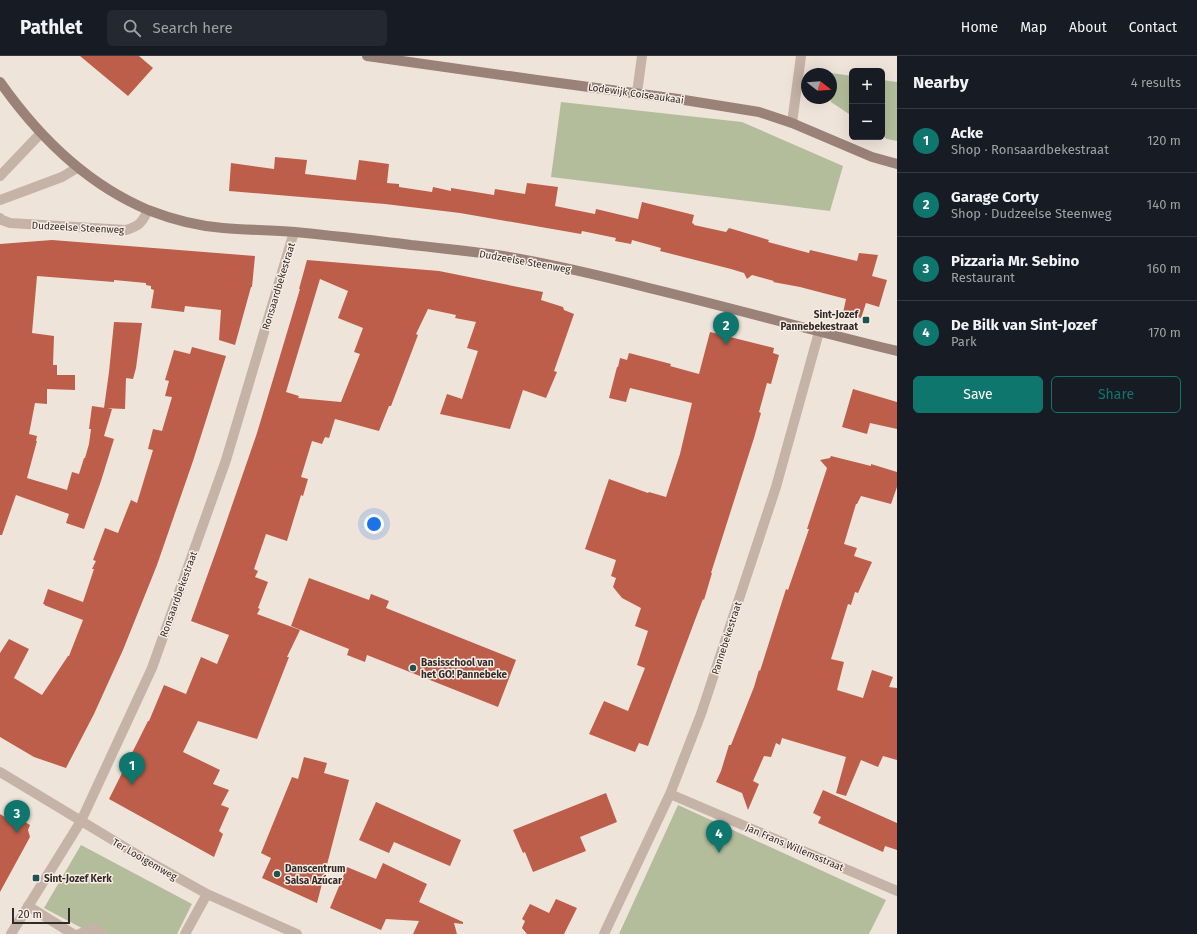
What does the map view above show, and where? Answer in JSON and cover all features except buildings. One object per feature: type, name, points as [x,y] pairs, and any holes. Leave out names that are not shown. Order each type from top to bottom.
[{"type":"main road","name":"Lodewijk Coiseaukaai","points":[[367,56],[637,93],[759,112],[792,123],[872,157],[897,164]]},
{"type":"main road","name":"Dudzeelse Steenweg","points":[[0,82],[40,134],[77,168],[118,195],[148,210],[184,222],[221,228],[294,232],[496,255],[558,266],[736,309],[819,332],[897,351]]},
{"type":"street","points":[[637,93],[642,56]]},
{"type":"street","points":[[792,123],[801,56]]},
{"type":"street","points":[[0,176],[40,134]]},
{"type":"street","points":[[0,200],[62,177],[77,168]]},
{"type":"street","name":"Dudzeelse Steenweg","points":[[0,218],[10,223],[126,230],[141,223],[148,210]]},
{"type":"street","name":"Ronsaardbekestraat","points":[[11,934],[81,821],[154,661],[226,460],[294,232]]},
{"type":"street","name":"Pannebekestraat","points":[[604,934],[670,794],[701,714],[773,495],[819,332]]},
{"type":"street","name":"Ter Looigemweg","points":[[0,772],[207,894],[297,934]]},
{"type":"street","name":"Jan Frans Willemsstraat","points":[[670,794],[897,891]]},
{"type":"street","points":[[185,934],[207,894]]},
{"type":"street","points":[[28,906],[73,934]]},
{"type":"street","points":[[79,934],[94,930],[103,934]]},
{"type":"green space","points":[[837,74],[849,76],[849,114],[834,104],[837,104]]},
{"type":"green space","points":[[885,80],[897,82],[897,141],[885,138]]},
{"type":"green space","points":[[561,102],[742,122],[843,166],[830,211],[551,177]]},
{"type":"green space","points":[[678,805],[886,900],[869,934],[619,934]]},
{"type":"green space","points":[[81,845],[192,904],[177,934],[93,934],[44,908]]},
{"type":"place","name":"Sint-Jozef Pannebekestraat","points":[[866,320]]},
{"type":"place","name":"Garage Corty","points":[[726,345]]},
{"type":"place","name":"Basisschool van het GO! Pannebeke","points":[[413,668]]},
{"type":"place","name":"Acke","points":[[132,785]]},
{"type":"place","name":"Pizzaria Mr. Sebino","points":[[17,833]]},
{"type":"place","name":"De Bilk van Sint-Jozef","points":[[719,853]]},
{"type":"place","name":"Danscentrum Salsa Azúcar","points":[[277,874]]},
{"type":"place","name":"Sint-Jozef Kerk","points":[[36,878]]}]
